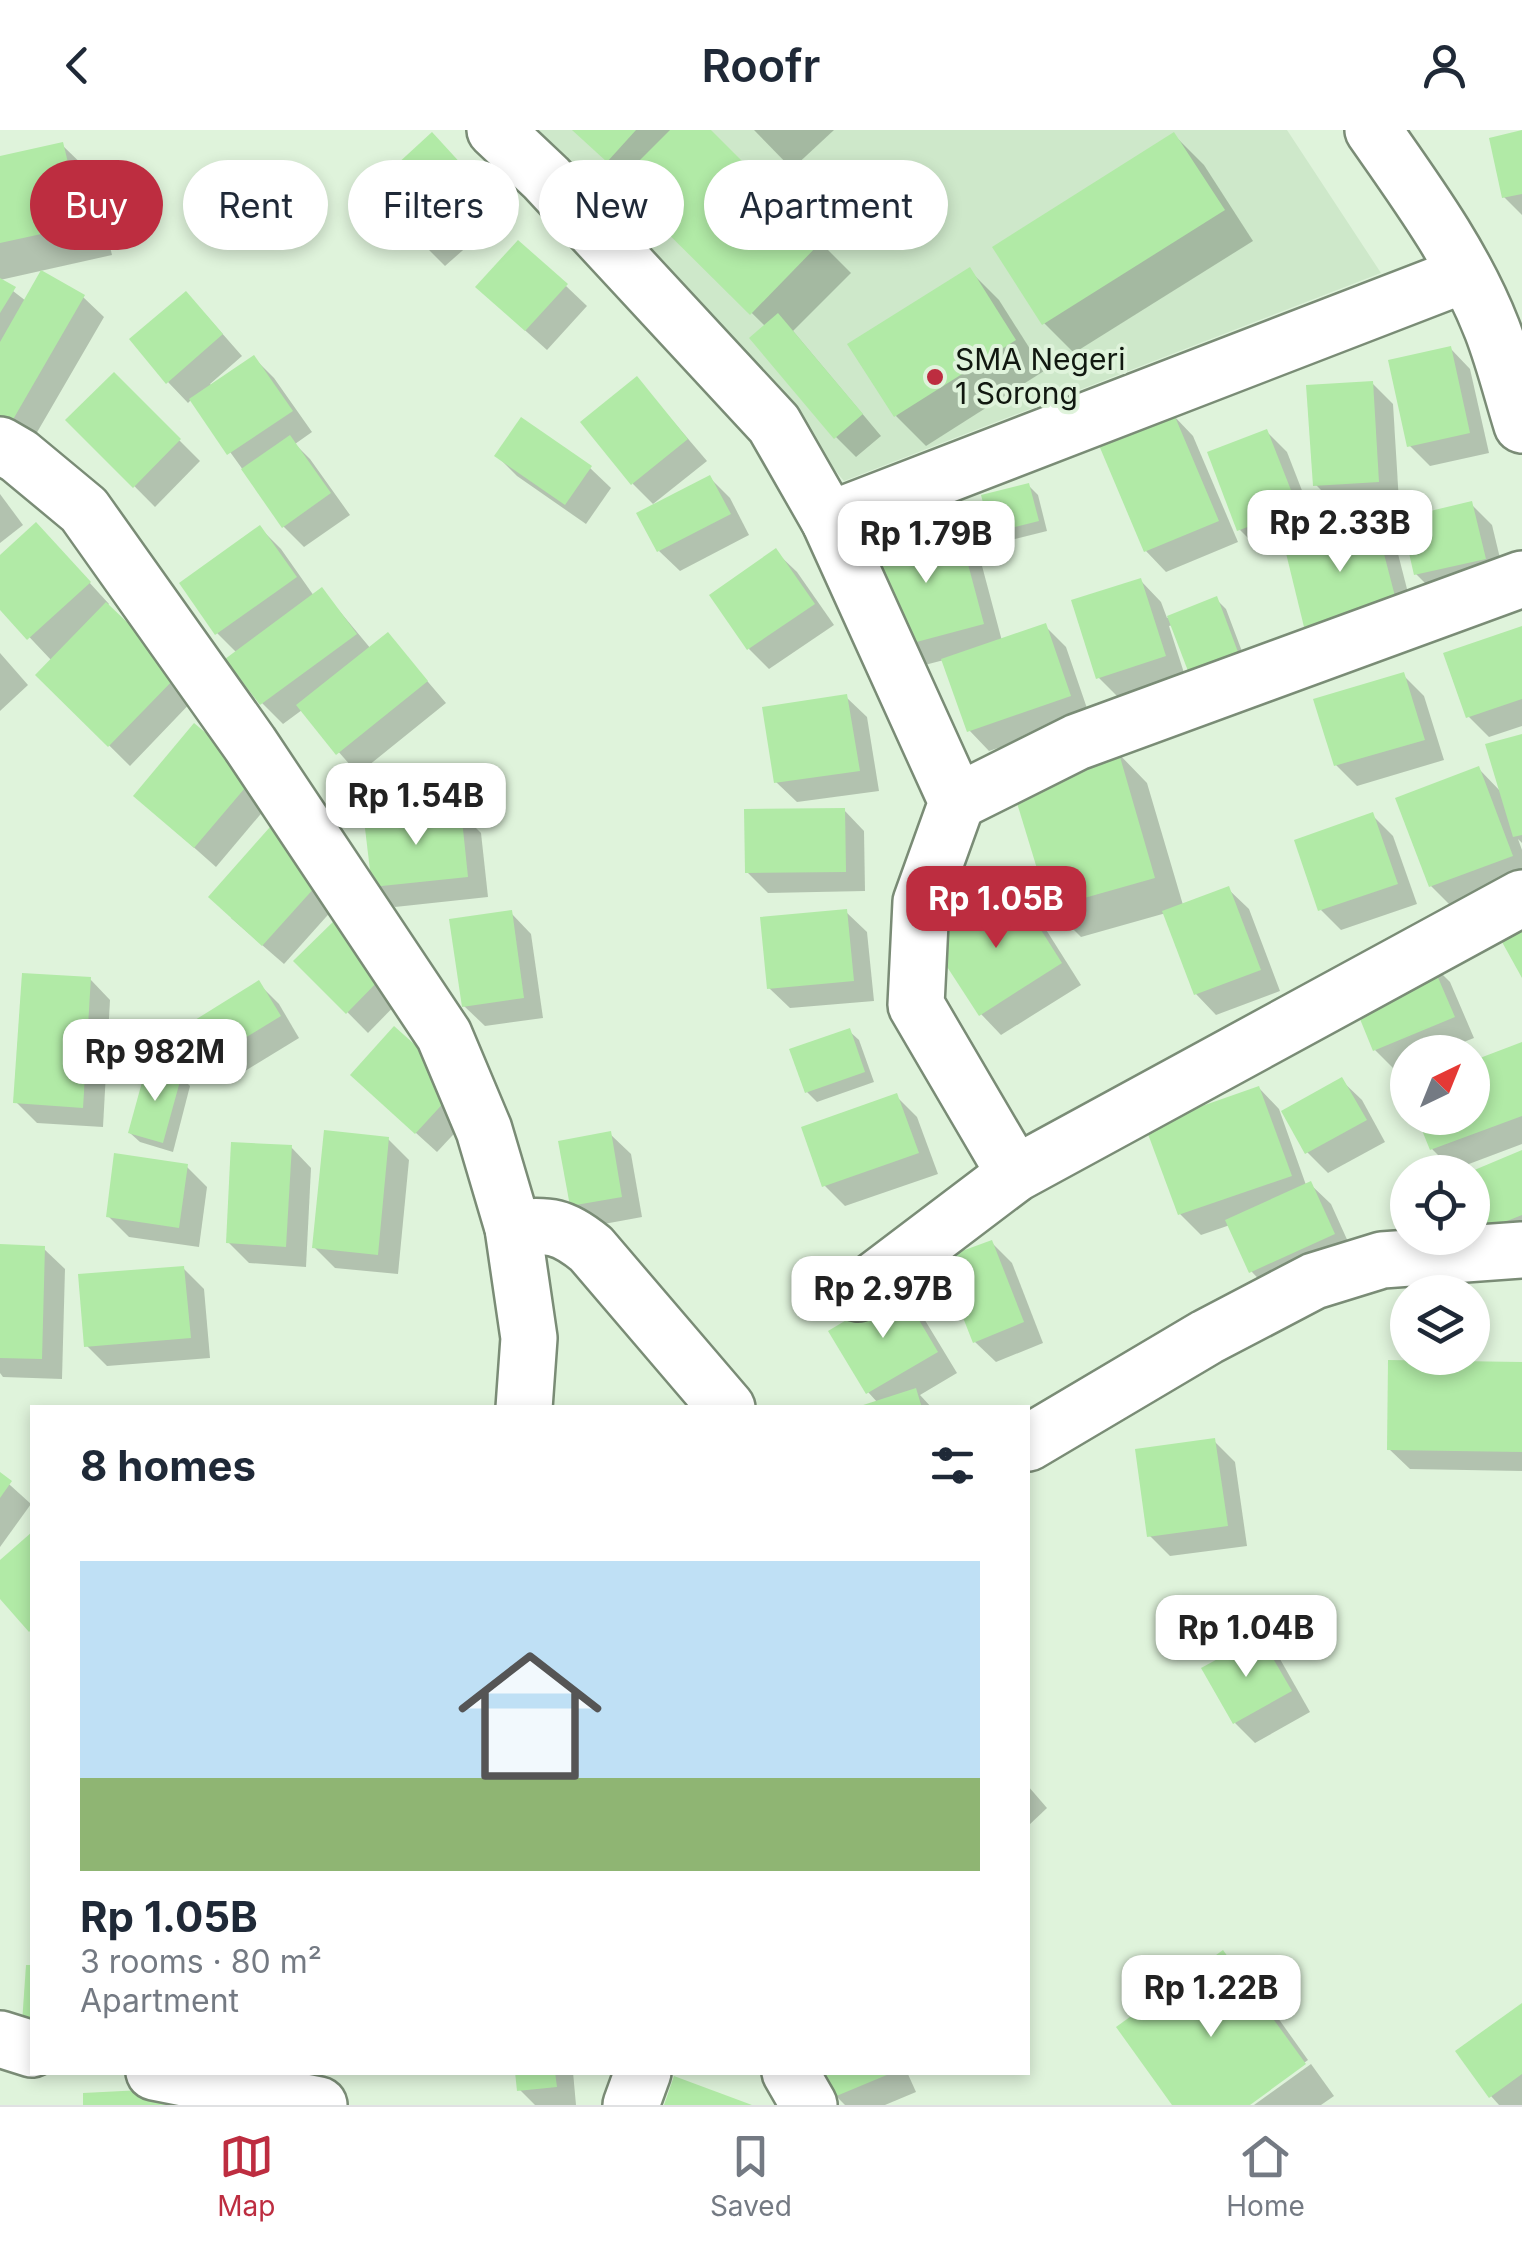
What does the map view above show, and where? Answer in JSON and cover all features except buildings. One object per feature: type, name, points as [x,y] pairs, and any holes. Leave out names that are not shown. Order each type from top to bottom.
[{"type":"street","points":[[495,130],[546,178],[774,424],[829,520],[957,802]]},
{"type":"street","points":[[1373,130],[1431,213],[1466,274],[1492,329],[1522,425]]},
{"type":"street","points":[[829,520],[1466,274]]},
{"type":"street","points":[[0,445],[20,456],[84,510],[178,640],[444,1036],[484,1130],[512,1228],[529,1338],[524,1405]]},
{"type":"street","points":[[1016,1174],[916,1005],[921,902],[957,802],[1077,742],[1522,579]]},
{"type":"street","points":[[858,1293],[1016,1174],[1522,898]]},
{"type":"street","points":[[512,1228],[541,1225],[569,1231],[591,1249],[724,1405]]},
{"type":"street","points":[[1030,1442],[1208,1337],[1314,1282],[1382,1260],[1522,1250]]},
{"type":"street","points":[[0,2039],[30,2048]]},
{"type":"street","points":[[169,2075],[319,2105]]},
{"type":"street","points":[[631,2105],[642,2075]]},
{"type":"street","points":[[792,2075],[809,2105]]},
{"type":"shaded area","name":"SMA Negeri 1 Sorong","points":[[532,130],[1287,130],[1381,273],[844,481],[651,250],[684,250],[684,160],[564,160]]},
{"type":"place","name":"SMA Negeri 1 Sorong","points":[[935,377]]}]
